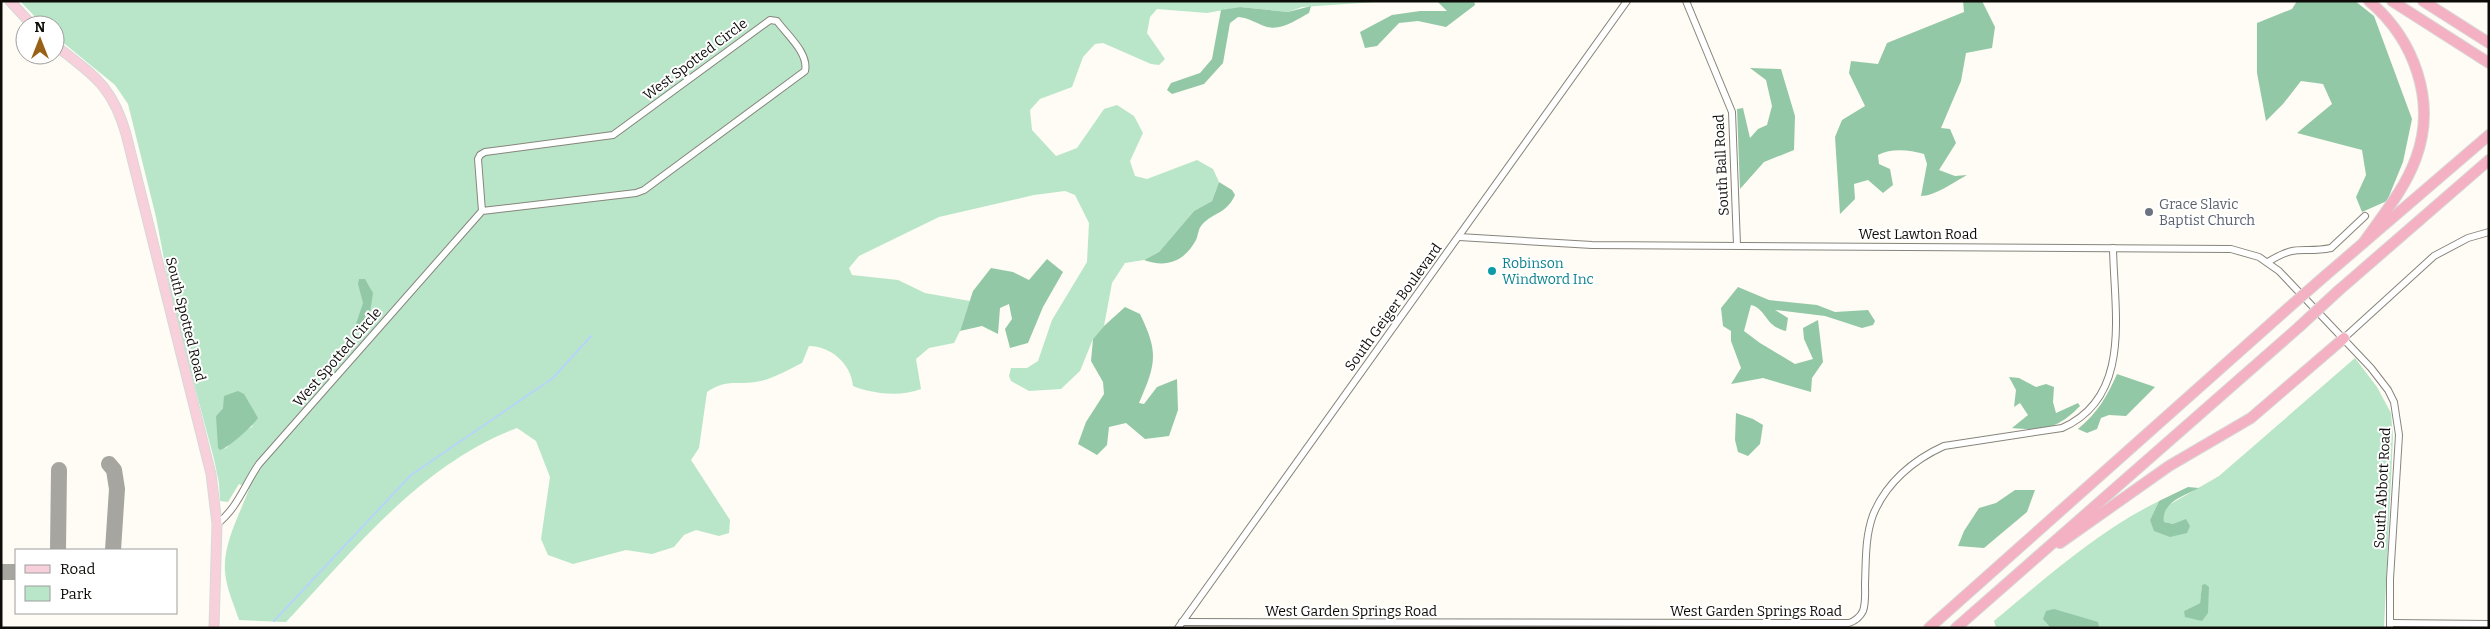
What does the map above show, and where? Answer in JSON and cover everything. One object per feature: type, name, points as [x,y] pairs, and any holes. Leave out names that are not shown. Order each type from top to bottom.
[{"type":"highway","points":[[2364,242],[2409,176],[2419,148],[2423,112],[2420,82],[2405,42],[2395,26],[2369,1]]},
{"type":"highway","points":[[2392,1],[2489,63]]},
{"type":"highway","points":[[2423,1],[2489,43]]},
{"type":"highway","points":[[1929,628],[2286,310],[2489,135]]},
{"type":"highway","points":[[1956,628],[2489,160]]},
{"type":"highway","points":[[2037,556],[2072,536],[2169,466],[2251,418],[2344,338]]},
{"type":"main road","points":[[10,1],[23,15]]},
{"type":"main road","name":"South Spotted Road","points":[[65,53],[106,87],[122,119],[211,474],[217,524],[214,628]]},
{"type":"street","name":"South Geiger Boulevard","points":[[1180,625],[1627,1]]},
{"type":"street","name":"South Ball Road","points":[[1686,1],[1732,112],[1737,245]]},
{"type":"street","name":"West Spotted Circle","points":[[217,524],[234,508],[259,464],[482,211],[636,193],[644,190],[805,71],[807,63],[804,56],[777,21],[770,20],[612,134],[480,154],[478,159],[482,211]]},
{"type":"street","points":[[2268,262],[2293,249],[2331,248],[2365,216]]},
{"type":"street","points":[[2344,338],[2434,256],[2468,238],[2489,232]]},
{"type":"street","name":"West Lawton Road","points":[[1459,237],[1592,245],[2231,250],[2246,252],[2268,262],[2344,338]]},
{"type":"street","name":"West Garden Springs Road","points":[[1180,625],[1849,623],[1859,616],[1864,606],[1866,550],[1873,516],[1886,491],[1910,466],[1926,454],[1944,446],[2062,428],[2080,419],[2099,400],[2111,377],[2113,365],[2115,337],[2113,248]]},
{"type":"street","name":"South Abbott Road","points":[[2344,338],[2388,390],[2397,417],[2398,449],[2390,579],[2390,625]]},
{"type":"street","points":[[2390,625],[2489,624]]},
{"type":"green space","points":[[20,1],[1390,1],[1302,7],[1288,12],[1240,7],[1207,13],[1157,9],[1150,17],[1147,33],[1165,59],[1159,65],[1151,64],[1103,43],[1095,44],[1083,57],[1072,87],[1040,99],[1030,110],[1032,130],[1056,156],[1077,148],[1104,109],[1117,105],[1134,116],[1143,133],[1130,161],[1135,176],[1147,179],[1197,160],[1213,169],[1219,182],[1212,201],[1194,211],[1159,252],[1144,260],[1125,263],[1112,283],[1104,326],[1093,339],[1080,371],[1061,389],[1029,391],[1011,381],[1009,376],[1011,368],[1027,368],[1038,361],[1052,320],[1087,262],[1089,223],[1075,195],[1065,191],[1034,195],[939,217],[859,256],[849,268],[852,275],[898,280],[925,293],[970,301],[954,343],[929,348],[916,359],[921,389],[905,393],[887,394],[853,386],[848,370],[838,357],[824,349],[809,346],[802,363],[779,374],[755,382],[720,385],[707,392],[699,448],[691,460],[730,520],[729,533],[719,536],[696,530],[684,535],[674,547],[652,554],[626,550],[573,564],[548,555],[541,539],[550,477],[536,441],[517,428],[482,444],[419,486],[364,538],[286,622],[239,620],[229,590],[225,560],[229,539],[249,489],[239,484],[228,502],[220,501],[219,483],[214,459],[172,301],[156,217],[128,104],[115,85],[65,44],[65,15],[33,15]],"holes":[[[223,408],[253,426],[241,433],[225,449],[216,416]]]},
{"type":"green space","points":[[1437,1],[1474,1],[1475,5],[1446,27],[1418,21],[1399,23],[1377,46],[1365,48],[1360,32],[1392,15],[1420,11],[1447,11]]},
{"type":"green space","points":[[1963,1],[1982,1],[1995,27],[1992,48],[1966,53],[1961,81],[1941,128],[1950,129],[1956,143],[1939,170],[1955,176],[1967,175],[1938,191],[1921,196],[1927,164],[1924,154],[1901,150],[1889,151],[1878,155],[1879,164],[1890,169],[1893,185],[1883,193],[1868,180],[1854,184],[1855,199],[1840,214],[1835,137],[1842,120],[1865,106],[1849,73],[1851,61],[1878,64],[1887,43],[1964,12]]},
{"type":"green space","points":[[2297,1],[2355,1],[2374,16],[2412,119],[2403,162],[2387,201],[2362,212],[2356,197],[2366,175],[2362,150],[2297,133],[2332,104],[2323,84],[2301,81],[2283,104],[2266,121],[2257,73],[2257,23],[2292,9]]},
{"type":"green space","points":[[1311,6],[1309,13],[1288,24],[1276,27],[1264,26],[1238,17],[1230,23],[1223,63],[1204,84],[1172,94],[1167,90],[1171,83],[1200,73],[1212,59],[1221,10],[1240,7],[1288,12]]},
{"type":"green space","points":[[1750,68],[1781,69],[1795,116],[1794,150],[1764,162],[1740,189],[1737,109],[1743,108],[1750,138],[1758,129],[1767,125],[1772,106],[1766,80]]},
{"type":"green space","points":[[1219,182],[1232,190],[1235,195],[1223,210],[1205,221],[1199,229],[1196,240],[1186,254],[1167,263],[1144,260],[1159,252],[1194,211],[1212,201]]},
{"type":"green space","points":[[1047,259],[1063,272],[1043,307],[1028,343],[1010,348],[1005,329],[1012,319],[1009,304],[1000,308],[998,334],[982,326],[960,331],[973,291],[991,268],[1013,272],[1029,280]]},
{"type":"green space","points":[[359,279],[365,279],[373,293],[368,325],[361,329],[355,327],[363,303],[358,284]]},
{"type":"green space","points":[[1738,287],[1769,300],[1817,305],[1835,312],[1868,310],[1875,321],[1873,325],[1862,328],[1825,316],[1775,310],[1788,318],[1786,331],[1779,329],[1769,322],[1760,310],[1751,305],[1744,331],[1795,364],[1813,359],[1804,339],[1803,328],[1818,320],[1823,362],[1812,378],[1811,392],[1763,378],[1731,384],[1741,368],[1731,341],[1731,331],[1723,326],[1721,308]]},
{"type":"green space","points":[[1125,307],[1140,314],[1153,349],[1152,368],[1139,403],[1144,404],[1157,387],[1177,379],[1178,410],[1169,436],[1145,439],[1126,423],[1109,427],[1107,445],[1097,455],[1078,444],[1086,422],[1104,394],[1103,382],[1091,361],[1093,339]]},
{"type":"green space","points":[[2355,358],[2377,387],[2391,413],[2393,437],[2384,628],[1996,628],[1994,621],[2073,556],[2115,526],[2159,501],[2150,520],[2173,524],[2164,522],[2163,513],[2167,506],[2219,476]],"holes":[[[2202,586],[2202,621],[2184,611],[2200,603]]]},
{"type":"green space","points":[[2117,374],[2155,387],[2126,416],[2109,415],[2101,418],[2097,429],[2087,433],[2078,429],[2101,404]]},
{"type":"green space","points":[[2009,377],[2019,378],[2036,387],[2046,384],[2054,387],[2053,402],[2056,413],[2078,403],[2080,406],[2064,420],[2049,427],[2032,429],[2012,428],[2028,415],[2020,403],[2014,407],[2016,390]]},
{"type":"green space","points":[[238,391],[244,394],[258,418],[240,436],[220,450],[218,448],[216,416],[223,408],[224,396]]},
{"type":"green space","points":[[1736,413],[1763,425],[1760,444],[1748,456],[1738,452],[1735,440]]},
{"type":"green space","points":[[2188,487],[2199,488],[2175,501],[2166,509],[2164,515],[2164,522],[2173,524],[2186,519],[2190,526],[2187,533],[2170,537],[2154,531],[2150,520],[2159,501]]},
{"type":"green space","points":[[2015,490],[2035,490],[2027,512],[1984,548],[1958,546],[1964,531],[1979,508],[1996,503]]},
{"type":"green space","points":[[2205,584],[2209,587],[2208,613],[2202,621],[2185,617],[2184,611],[2200,603],[2202,585]]},
{"type":"green space","points":[[2054,609],[2098,622],[2099,627],[2050,627],[2043,619],[2046,611]]},
{"type":"waterway","points":[[274,621],[411,475],[553,378],[591,336]]},
{"type":"taxiway","points":[[109,464],[114,470],[117,489],[113,549]]},
{"type":"taxiway","points":[[58,549],[59,470]]},
{"type":"taxiway","points":[[1,572],[15,572]]},
{"type":"place","name":"Grace Slavic Baptist Church","points":[[2149,212]]},
{"type":"place","name":"Robinson Windword Inc","points":[[1492,271]]}]
